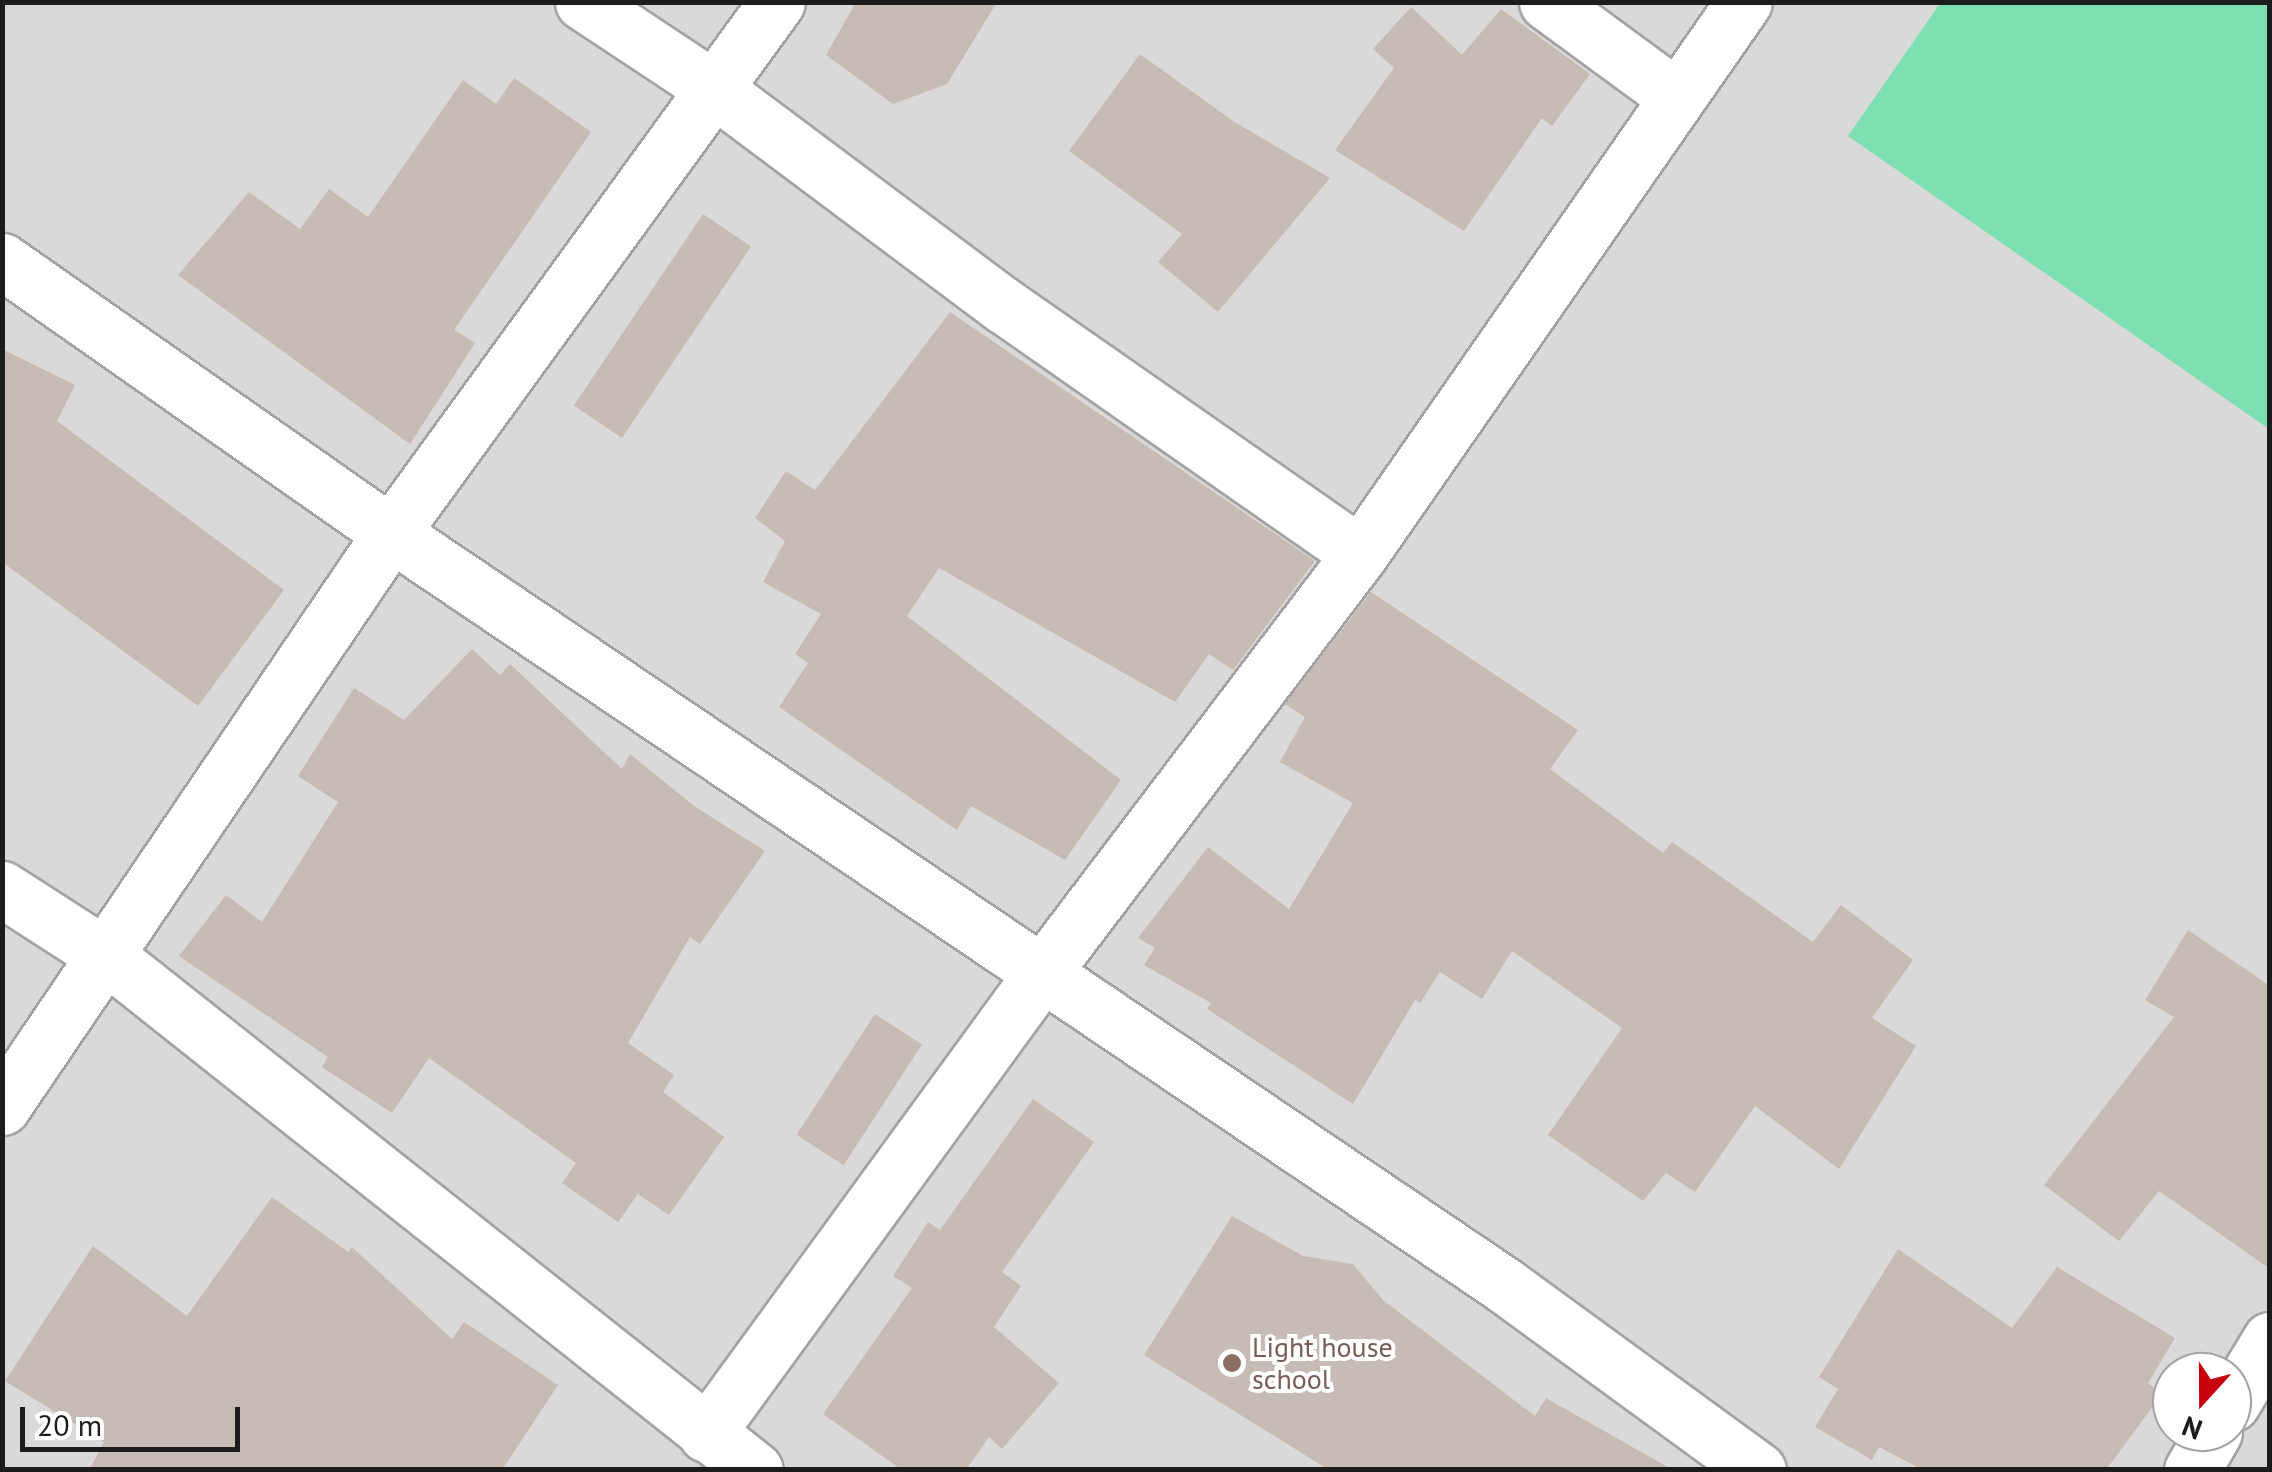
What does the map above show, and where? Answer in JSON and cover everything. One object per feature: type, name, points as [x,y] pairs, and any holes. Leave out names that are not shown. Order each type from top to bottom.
[{"type":"street","points":[[583,2],[710,86],[1003,305],[1360,554]]},
{"type":"street","points":[[2,1107],[109,958],[391,534],[710,86],[777,2]]},
{"type":"street","points":[[1547,2],[1675,96]]},
{"type":"street","points":[[706,1434],[1042,973],[1360,554],[1744,2]]},
{"type":"street","points":[[2,261],[391,534],[1504,1285],[1758,1470]]},
{"type":"street","points":[[2,889],[109,958],[755,1470]]},
{"type":"street","points":[[2252,1369],[2270,1340]]},
{"type":"shaded area","points":[[3,3],[2269,3],[2269,1469],[3,1470]]},
{"type":"green space","points":[[1941,2],[2269,3],[2269,429],[1848,136]]},
{"type":"building","points":[[856,2],[997,2],[947,84],[893,104],[826,55]]},
{"type":"building","points":[[1411,7],[1462,55],[1501,9],[1590,74],[1552,126],[1542,118],[1464,231],[1335,150],[1394,68],[1373,49]]},
{"type":"building","points":[[1140,54],[1233,121],[1330,178],[1218,312],[1158,262],[1182,234],[1069,151]]},
{"type":"building","points":[[514,78],[591,132],[454,330],[475,343],[410,444],[178,275],[249,192],[300,229],[329,189],[368,217],[463,80],[496,104]]},
{"type":"building","points":[[703,214],[751,246],[622,438],[574,406]]},
{"type":"building","points":[[950,312],[1315,561],[1233,670],[1209,654],[1175,702],[939,568],[907,616],[1121,780],[1065,860],[971,806],[957,830],[779,707],[808,663],[795,654],[821,614],[763,582],[785,541],[755,518],[786,471],[815,490]]},
{"type":"building","points":[[2,349],[75,385],[57,421],[284,590],[198,706],[2,562]]},
{"type":"building","points":[[1371,592],[1578,730],[1550,769],[1663,853],[1672,842],[1813,942],[1841,905],[1913,960],[1872,1018],[1916,1046],[1839,1169],[1755,1106],[1695,1192],[1666,1173],[1643,1201],[1548,1135],[1622,1028],[1512,951],[1482,999],[1440,972],[1420,1003],[1415,1000],[1353,1104],[1207,1009],[1211,1003],[1144,965],[1155,948],[1138,938],[1208,847],[1289,909],[1353,803],[1280,762],[1305,717],[1285,704]]},
{"type":"building","points":[[472,649],[500,675],[510,664],[622,769],[630,754],[694,806],[765,851],[700,944],[690,937],[628,1043],[674,1075],[663,1092],[724,1137],[669,1215],[638,1194],[618,1222],[562,1183],[576,1163],[429,1058],[392,1113],[322,1067],[328,1057],[179,956],[226,895],[262,922],[338,802],[298,776],[354,688],[404,720]]},
{"type":"building","points":[[2188,930],[2270,986],[2270,1269],[2159,1191],[2119,1241],[2044,1185],[2174,1017],[2145,1000]]},
{"type":"building","points":[[875,1014],[922,1044],[844,1165],[797,1135]]},
{"type":"building","points":[[1033,1099],[1094,1142],[1002,1272],[1021,1286],[994,1327],[1059,1383],[1002,1449],[989,1437],[966,1470],[902,1470],[823,1414],[912,1288],[893,1276],[928,1222],[940,1230]]},
{"type":"building","points":[[272,1197],[348,1252],[352,1247],[452,1339],[464,1322],[558,1385],[502,1470],[89,1470],[104,1442],[5,1381],[93,1246],[187,1316]]},
{"type":"building","points":[[1232,1216],[1303,1256],[1353,1264],[1383,1300],[1535,1416],[1546,1398],[1673,1470],[1329,1470],[1144,1355]]},
{"type":"building","points":[[1898,1249],[2012,1328],[2057,1267],[2175,1338],[2167,1352],[2152,1352],[2152,1376],[2148,1383],[2152,1386],[2152,1408],[2106,1470],[1923,1470],[1879,1447],[1872,1460],[1815,1427],[1838,1389],[1819,1377]]},
{"type":"place","name":"Light house school","points":[[1232,1363]]}]
